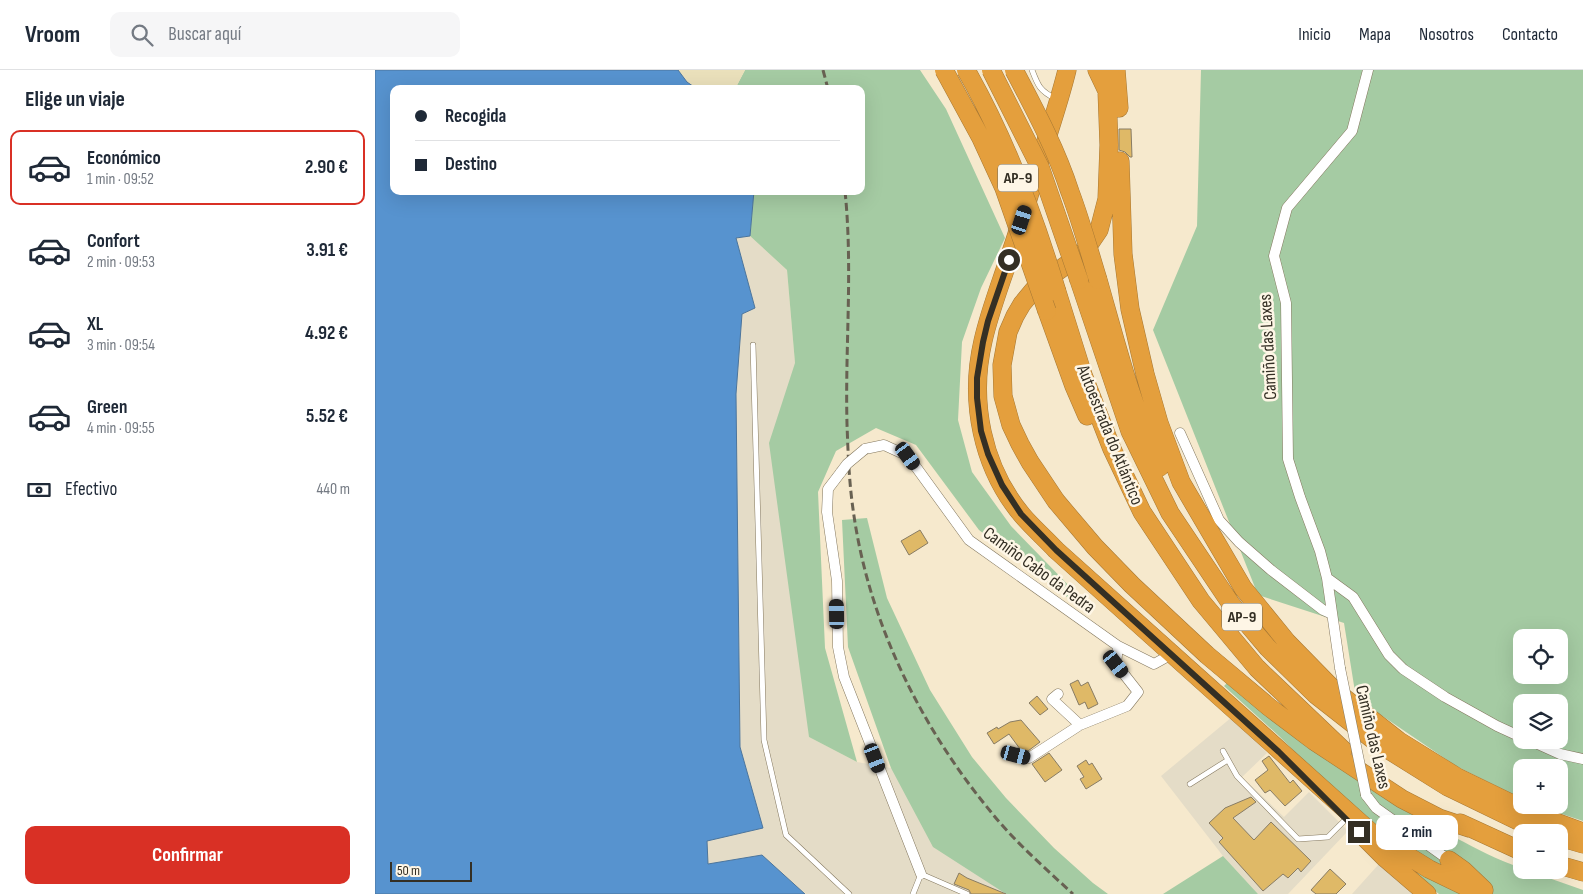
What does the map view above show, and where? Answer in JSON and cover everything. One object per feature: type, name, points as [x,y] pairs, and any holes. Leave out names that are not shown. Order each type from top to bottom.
[{"type":"highway","points":[[944,70],[981,138],[1003,188],[1074,386],[1119,486],[1155,550],[1185,596],[1220,639],[1257,668]]},
{"type":"highway","name":"Autoestrada do Atlántico","points":[[966,70],[981,97],[1017,174],[1040,236],[1083,375],[1112,449],[1142,512],[1201,601],[1257,668],[1349,755],[1410,796],[1469,828],[1513,847]]},
{"type":"highway","name":"Autoestrada do Atlántico","points":[[991,70],[1040,167],[1131,431],[1171,513],[1221,590],[1268,648],[1317,695],[1371,738],[1448,787],[1529,824]]},
{"type":"highway","points":[[1014,70],[1039,117],[1058,160],[1070,192],[1098,280],[1121,362],[1140,417],[1157,460],[1184,517],[1219,575],[1247,612],[1295,664],[1317,695]]},
{"type":"highway","points":[[1067,70],[1059,101],[983,342],[977,378],[977,398],[981,431],[995,472],[1021,514],[1056,550],[1279,752],[1374,835],[1461,889],[1481,894]]},
{"type":"highway","points":[[1097,70],[1107,91],[1109,145],[1107,199],[1099,230],[1084,252],[1036,288],[1022,304],[1009,332],[1002,365],[1003,396],[1011,425],[1020,444],[1057,501],[1095,547],[1132,586],[1207,655],[1269,707],[1315,741],[1402,799],[1439,818],[1469,828]]},
{"type":"highway","points":[[1116,70],[1119,108],[1120,211],[1123,254],[1130,309],[1145,374],[1159,424],[1181,482],[1243,588],[1287,642],[1333,689],[1399,741],[1457,777],[1481,789],[1531,813],[1583,832]]},
{"type":"highway","points":[[1279,752],[1345,820],[1427,894]]},
{"type":"highway","points":[[1568,840],[1583,844]]},
{"type":"highway","points":[[1449,860],[1461,889]]},
{"type":"highway","points":[[1449,860],[1463,870],[1487,894]]},
{"type":"highway","points":[[1568,868],[1583,872]]},
{"type":"street","name":"Camiño das Laxes","points":[[1368,70],[1352,131],[1287,208],[1274,256],[1286,303],[1288,459],[1320,551],[1327,578],[1340,668],[1367,795],[1376,808],[1449,860]]},
{"type":"street","points":[[1180,433],[1219,520],[1239,542],[1271,570],[1323,610],[1332,614]]},
{"type":"street","name":"Camiño Cabo da Pedra","points":[[921,874],[844,677],[838,647],[837,581],[827,512],[828,490],[847,464],[865,450],[884,445],[908,456],[969,540],[1118,646],[1154,664],[1173,654]]},
{"type":"street","points":[[1327,578],[1353,597],[1389,655],[1403,669],[1445,697],[1513,733]]},
{"type":"street","points":[[1016,755],[1029,758],[1080,726],[1127,706],[1138,692],[1116,664],[1118,646]]},
{"type":"street","points":[[1058,694],[1052,699],[1080,726]]},
{"type":"street","points":[[1549,749],[1560,754],[1583,759]]},
{"type":"lane","points":[[1032,70],[1037,85],[1045,94],[1059,101]]},
{"type":"lane","points":[[753,345],[764,740],[786,835],[849,894]]},
{"type":"lane","points":[[1223,751],[1237,776],[1298,839],[1327,837],[1345,820]]},
{"type":"lane","points":[[1190,784],[1228,760]]},
{"type":"lane","points":[[913,894],[921,874],[967,894]]},
{"type":"shaded area","points":[[750,236],[787,270],[795,363],[809,737],[857,762],[891,768],[1007,894],[806,894],[762,855],[708,864],[706,841],[763,828],[740,747],[736,394],[742,314],[755,308],[736,238]]},
{"type":"shaded area","points":[[1232,717],[1267,753],[1242,777],[1284,817],[1309,792],[1348,831],[1288,894],[1258,894],[1223,856],[1161,776]]},
{"type":"shaded area","points":[[1379,864],[1418,894],[1352,894]]},
{"type":"green space","points":[[745,70],[920,70],[946,109],[1005,238],[981,288],[962,342],[958,420],[972,472],[1011,526],[1079,596],[1076,604],[979,530],[916,445],[876,428],[836,451],[818,492],[825,648],[857,762],[809,737],[769,443],[795,363],[787,270],[750,236],[754,195],[865,195],[865,85],[737,85]]},
{"type":"green space","points":[[1201,70],[1583,70],[1583,821],[1562,814],[1568,814],[1568,759],[1513,759],[1513,794],[1456,766],[1356,698],[1344,623],[1258,595],[1153,330],[1197,226]]},
{"type":"green space","points":[[867,518],[887,598],[930,690],[972,757],[1006,798],[1054,848],[1108,894],[1006,894],[933,847],[891,768],[848,647],[842,520]]},
{"type":"green space","points":[[1227,683],[1281,726],[1366,786],[1395,804],[1425,822],[1513,865],[1513,879],[1552,879],[1583,890],[1583,894],[1439,894],[1386,851],[1324,781],[1279,736],[1224,686]]},
{"type":"green space","points":[[1223,856],[1258,894],[1163,894]]},
{"type":"sand","points":[[678,70],[745,70],[737,85],[692,85]]},
{"type":"water","points":[[375,70],[678,70],[691,85],[390,85],[390,195],[754,195],[750,236],[736,238],[755,308],[742,314],[736,394],[740,747],[763,828],[707,841],[708,864],[762,855],[805,894],[375,894]]},
{"type":"building","points":[[1119,129],[1131,129],[1132,157],[1119,150]]},
{"type":"building","points":[[920,530],[928,543],[909,555],[901,541]]},
{"type":"building","points":[[1078,680],[1081,686],[1088,682],[1098,704],[1088,709],[1085,702],[1079,705],[1070,684]]},
{"type":"building","points":[[1037,696],[1048,709],[1040,715],[1029,703]]},
{"type":"building","points":[[1021,720],[1040,742],[1028,751],[1020,749],[1009,734],[994,744],[987,733],[1010,722]]},
{"type":"building","points":[[1049,753],[1062,770],[1045,782],[1032,764]]},
{"type":"building","points":[[1269,756],[1290,783],[1293,780],[1302,791],[1285,806],[1270,790],[1265,793],[1255,780],[1268,770],[1262,761]]},
{"type":"building","points":[[1086,760],[1089,765],[1092,763],[1102,779],[1086,789],[1080,779],[1084,777],[1077,766]]},
{"type":"building","points":[[1251,797],[1256,802],[1233,818],[1254,840],[1271,822],[1311,861],[1301,872],[1298,868],[1288,878],[1283,874],[1263,891],[1219,842],[1223,838],[1209,823],[1225,808]]},
{"type":"building","points":[[1330,869],[1346,884],[1336,894],[1316,894],[1311,890]]},
{"type":"building","points":[[959,873],[1006,894],[971,894],[969,890],[954,884]]},
{"type":"railway","points":[[823,70],[827,85]]},
{"type":"railway","points":[[845,195],[849,278],[847,395],[849,466],[853,509],[860,551],[871,592],[901,670],[920,708],[965,779],[1010,834],[1073,894]]},
{"type":"route","points":[[1009,260],[988,321],[977,378],[978,418],[981,431],[988,454],[1002,485],[1021,514],[1056,550],[1279,752],[1359,832]]}]
